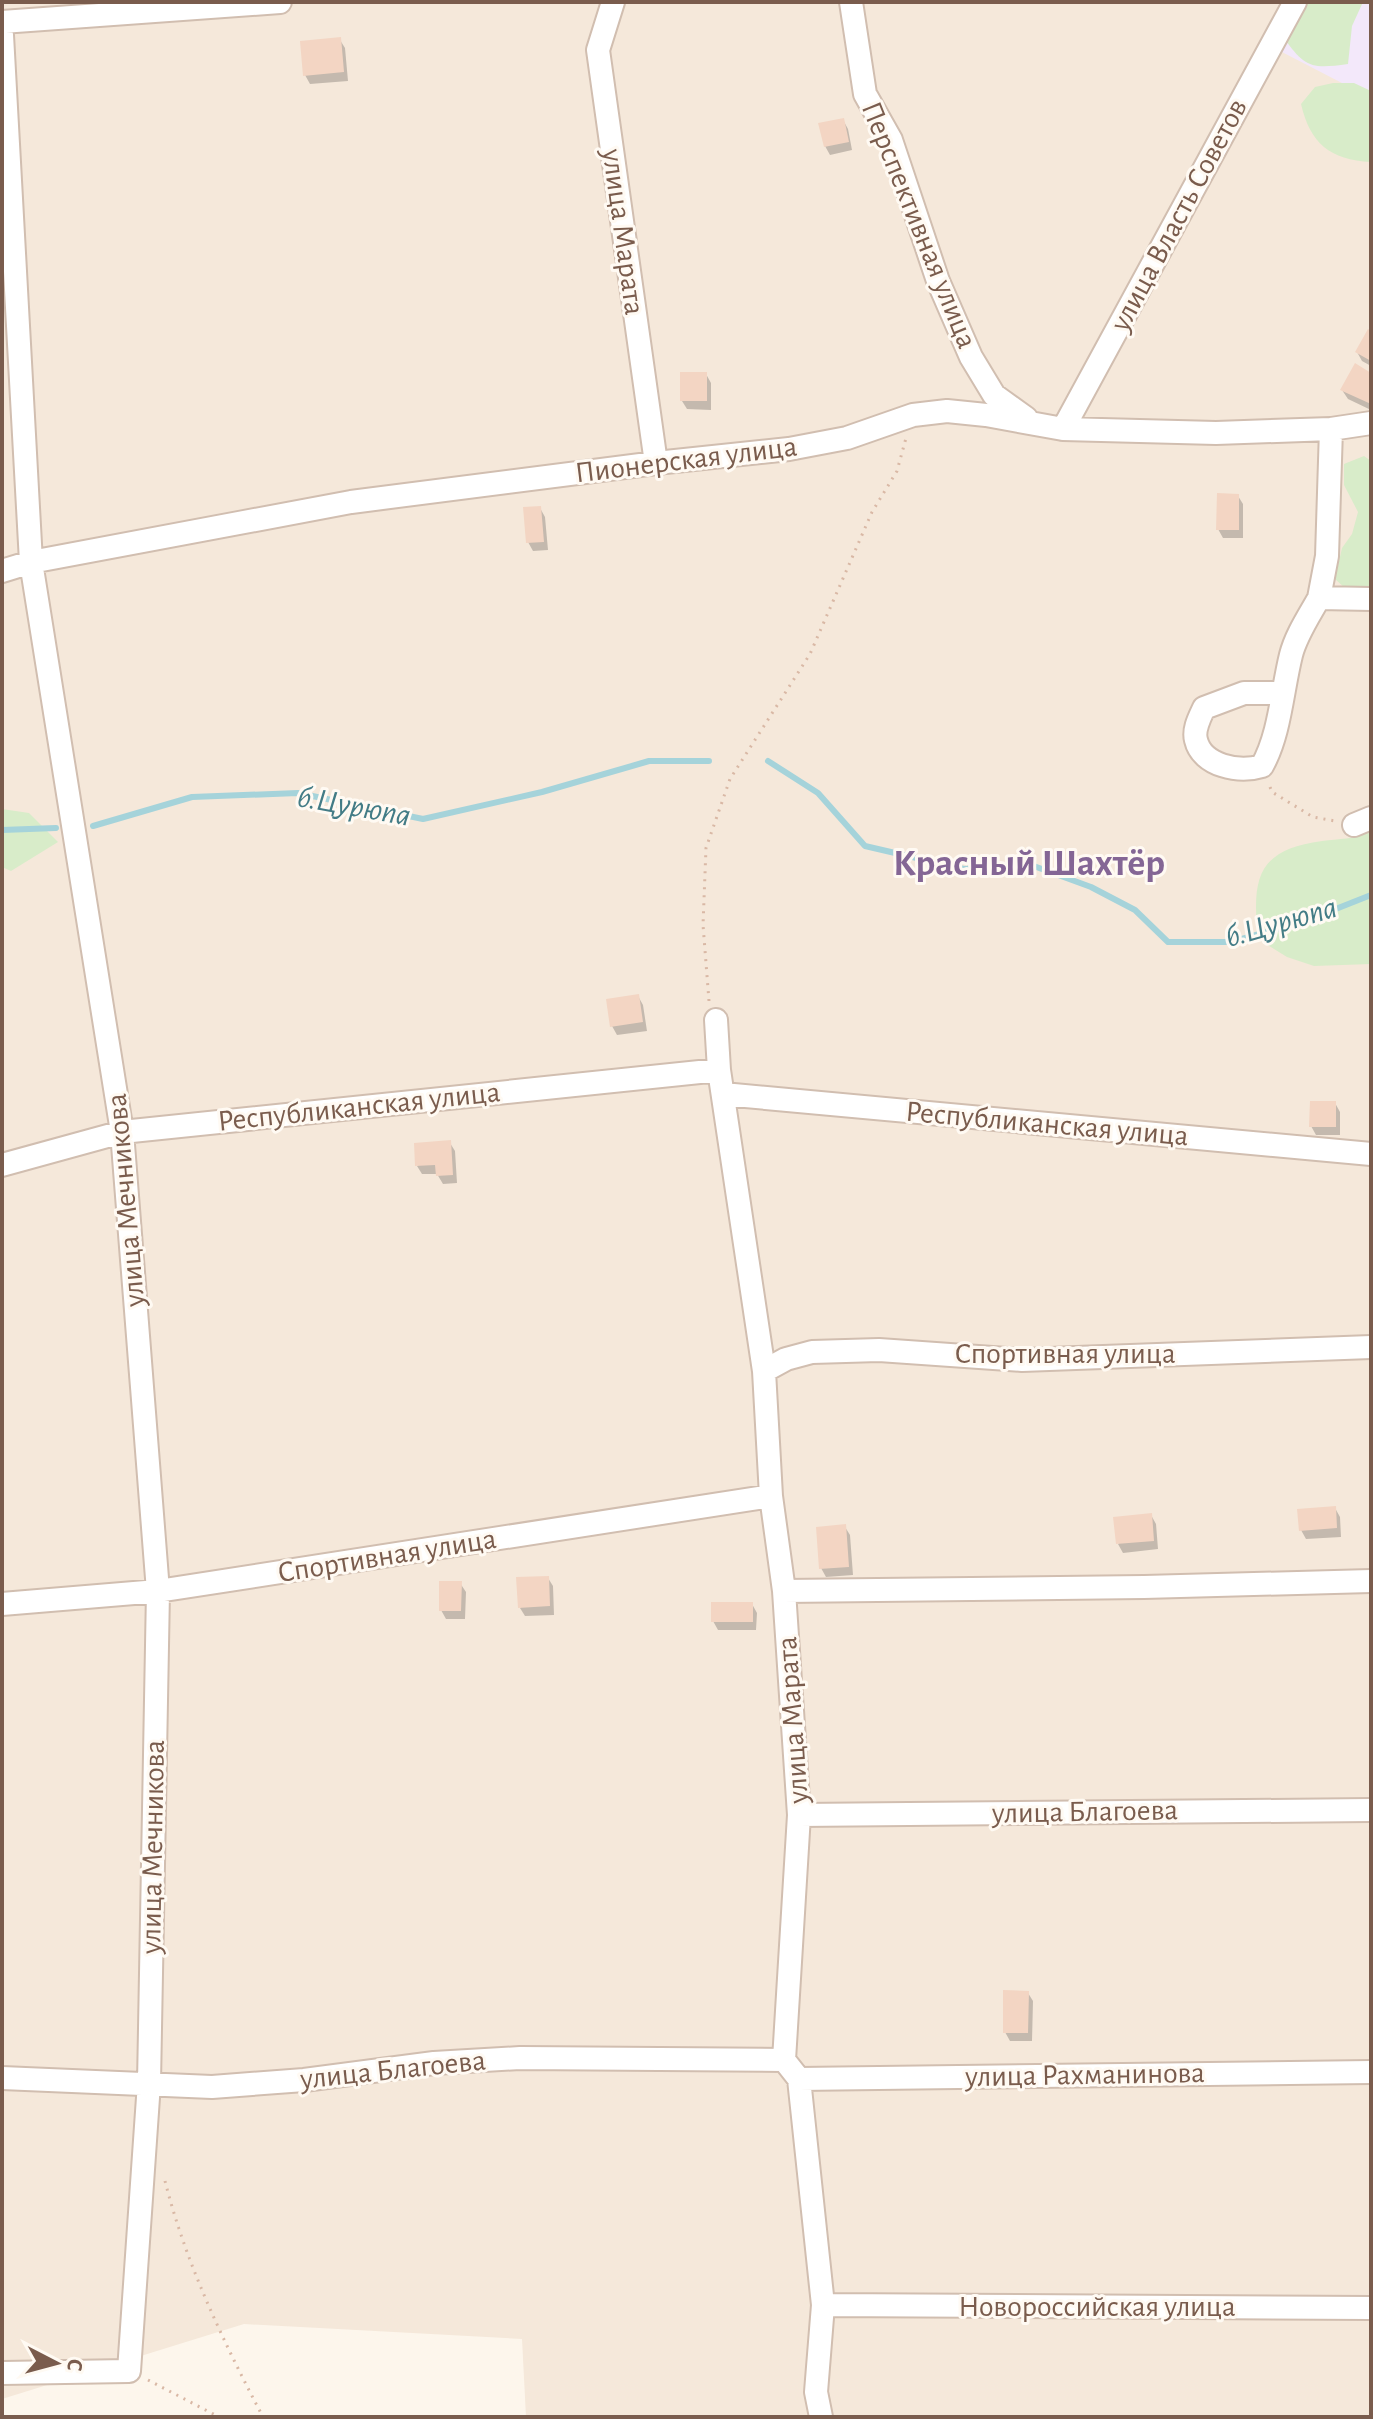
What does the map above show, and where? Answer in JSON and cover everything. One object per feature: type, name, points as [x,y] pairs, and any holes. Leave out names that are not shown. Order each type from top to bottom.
[{"type":"street","points":[[2,22],[280,2]]},
{"type":"street","name":"улица Марата","points":[[613,2],[598,50],[656,463]]},
{"type":"street","name":"Перспективная улица","points":[[851,2],[865,94],[891,140],[938,281],[965,344],[994,395],[1033,424]]},
{"type":"street","name":"улица Власть Советов","points":[[1063,429],[1295,2]]},
{"type":"street","name":"улица Мечникова","points":[[2,35],[31,562],[122,1132],[158,1591],[149,2083],[129,2371]]},
{"type":"street","name":"Пионерская улица","points":[[2,571],[31,562],[351,502],[789,449],[847,438],[913,415],[947,411],[1063,429],[1216,433],[1331,429],[1371,423]]},
{"type":"street","points":[[1282,693],[1244,693],[1204,708],[1196,728],[1196,740],[1208,759],[1233,768],[1252,769],[1262,766],[1268,756],[1292,650],[1319,598],[1327,556],[1331,429]]},
{"type":"street","points":[[1319,598],[1371,599]]},
{"type":"street","name":"улица Марата","points":[[716,1020],[719,1070],[764,1371],[771,1496],[784,1591],[799,1815],[784,2060]]},
{"type":"street","name":"Республиканская улица","points":[[2,1165],[122,1132],[719,1070]]},
{"type":"street","name":"Республиканская улица","points":[[723,1094],[1371,1154]]},
{"type":"street","name":"Спортивная улица","points":[[764,1371],[786,1359],[812,1352],[879,1350],[1022,1360],[1371,1347]]},
{"type":"street","name":"Спортивная улица","points":[[2,1604],[158,1591],[771,1496]]},
{"type":"street","points":[[784,1591],[1371,1581]]},
{"type":"street","name":"улица Благоева","points":[[799,1815],[1371,1810]]},
{"type":"street","name":"улица Благоева","points":[[2,2078],[212,2087],[292,2081],[434,2063],[520,2058],[784,2060]]},
{"type":"street","points":[[784,2060],[799,2079],[823,2305],[816,2392],[821,2417]]},
{"type":"street","name":"улица Рахманинова","points":[[799,2079],[1371,2072]]},
{"type":"street","name":"Новороссийская улица","points":[[823,2305],[1371,2308]]},
{"type":"street","points":[[2,2373],[129,2371]]},
{"type":"path","points":[[716,1020],[707,996],[703,925],[706,848],[730,779],[810,654],[872,512],[897,471],[913,415]]},
{"type":"path","points":[[1262,766],[1272,792],[1313,817],[1363,821]]},
{"type":"path","points":[[165,2181],[175,2222],[205,2300],[263,2417]]},
{"type":"path","points":[[129,2371],[219,2417]]},
{"type":"shaded area","points":[[2,2],[1371,2],[1371,2417],[526,2417],[522,2339],[244,2324],[2,2399]]},
{"type":"shaded area","points":[[1309,2],[1371,2],[1371,98],[1280,51]]},
{"type":"green space","points":[[1302,2],[1363,2],[1352,26],[1348,64],[1317,66],[1304,61],[1291,48],[1284,38]]},
{"type":"green space","points":[[1354,83],[1371,91],[1371,162],[1333,153],[1316,139],[1310,129],[1301,104],[1315,87]]},
{"type":"green space","points":[[1364,456],[1371,461],[1371,591],[1346,589],[1335,579],[1342,548],[1352,534],[1358,512],[1344,485],[1344,464]]},
{"type":"green space","points":[[2,809],[29,813],[58,842],[11,871],[2,867]]},
{"type":"green space","points":[[1371,832],[1371,964],[1314,966],[1287,957],[1258,939],[1258,884],[1271,860],[1300,845]]},
{"type":"building","points":[[341,37],[344,72],[303,76],[300,41]]},
{"type":"building","points":[[844,118],[849,142],[824,147],[818,123]]},
{"type":"building","points":[[1368,329],[1371,331],[1371,361],[1355,352]]},
{"type":"building","points":[[1355,363],[1371,373],[1371,404],[1340,390]]},
{"type":"building","points":[[680,372],[707,372],[707,401],[680,401]]},
{"type":"building","points":[[1217,493],[1239,494],[1239,530],[1216,530]]},
{"type":"building","points":[[541,506],[544,542],[526,543],[523,507]]},
{"type":"building","points":[[639,994],[643,1022],[610,1027],[606,999]]},
{"type":"building","points":[[1310,1101],[1336,1101],[1336,1127],[1309,1127]]},
{"type":"building","points":[[451,1140],[453,1175],[436,1176],[435,1165],[415,1166],[414,1143]]},
{"type":"building","points":[[1336,1506],[1337,1528],[1299,1531],[1297,1509]]},
{"type":"building","points":[[1152,1513],[1154,1541],[1116,1544],[1113,1517]]},
{"type":"building","points":[[846,1524],[849,1567],[819,1569],[816,1527]]},
{"type":"building","points":[[549,1576],[550,1606],[518,1608],[516,1577]]},
{"type":"building","points":[[439,1581],[462,1581],[461,1611],[439,1611]]},
{"type":"building","points":[[711,1602],[753,1602],[753,1622],[711,1622]]},
{"type":"building","points":[[1003,1990],[1029,1991],[1028,2033],[1003,2033]]},
{"type":"waterway","name":"б.Цурюпа","points":[[93,826],[192,797],[298,793],[423,819],[542,792],[649,761],[709,761]]},
{"type":"waterway","name":"б.Цурюпа","points":[[768,761],[818,793],[865,846],[964,869],[1031,865],[1091,887],[1135,910],[1168,942],[1231,942],[1308,920],[1371,895]]},
{"type":"waterway","name":"б.Цурюпа","points":[[2,830],[56,828]]},
{"type":"district","name":"Красный Шахтёр","points":[[1029,864]]}]
